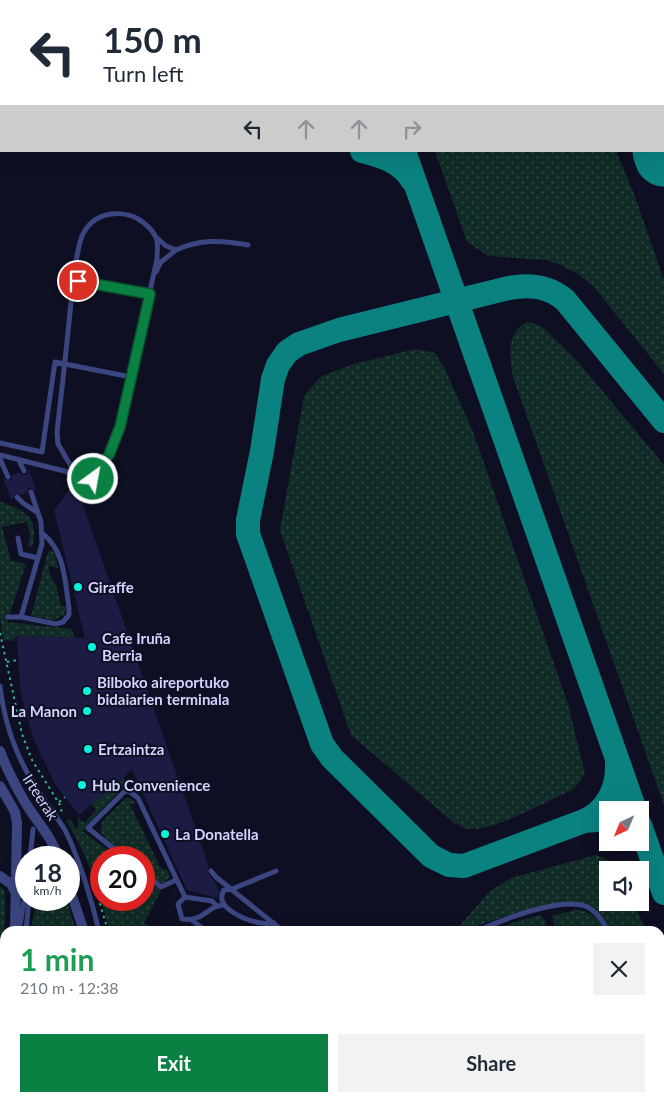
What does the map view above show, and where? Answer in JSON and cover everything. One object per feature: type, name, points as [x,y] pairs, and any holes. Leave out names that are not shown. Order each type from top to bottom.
[{"type":"street","name":"Irteerak","points":[[0,751],[12,780],[27,806],[51,838],[54,846]]},
{"type":"street","points":[[0,786],[16,816],[19,846]]},
{"type":"street","points":[[0,876],[15,887]]},
{"type":"street","points":[[16,926],[20,911]]},
{"type":"street","points":[[77,911],[82,926]]},
{"type":"lane","points":[[78,490],[79,482],[58,444],[57,432],[74,280],[82,234],[91,223],[101,217],[115,213],[128,214],[140,220],[166,246],[176,250]]},
{"type":"lane","points":[[79,482],[91,481],[95,476],[96,471],[109,455],[120,427],[157,259],[157,238]]},
{"type":"lane","points":[[153,277],[161,262],[176,250],[187,245],[204,241],[226,240],[248,245]]},
{"type":"lane","points":[[74,280],[150,294]]},
{"type":"lane","points":[[0,443],[42,452],[55,362],[131,377]]},
{"type":"lane","points":[[8,476],[0,457],[72,471]]},
{"type":"lane","points":[[18,459],[24,471]]},
{"type":"lane","points":[[72,471],[75,463],[85,459],[95,465],[96,471]]},
{"type":"lane","points":[[21,617],[42,544],[43,534],[39,513],[31,492]]},
{"type":"lane","points":[[18,497],[23,503],[39,513]]},
{"type":"lane","points":[[8,618],[21,617],[56,624],[64,622],[69,615],[70,608],[60,556],[49,538],[43,534]]},
{"type":"lane","points":[[18,538],[22,554],[38,558]]},
{"type":"lane","points":[[0,686],[11,735],[20,759],[34,785],[64,829],[72,847],[97,926]]},
{"type":"lane","points":[[108,846],[86,831],[124,792],[129,791],[138,798],[185,898]]},
{"type":"lane","points":[[31,846],[33,829]]},
{"type":"lane","points":[[211,871],[277,926]]},
{"type":"lane","points":[[223,905],[221,893],[224,890],[232,889],[276,871]]},
{"type":"lane","points":[[155,882],[161,887],[176,880]]},
{"type":"lane","points":[[200,926],[193,921],[182,920],[178,904],[185,898],[212,901],[216,905]]},
{"type":"lane","points":[[491,926],[534,910],[570,904],[585,906],[596,914],[606,926]]},
{"type":"lane","points":[[193,921],[216,905],[223,905],[229,910],[256,922],[263,924],[274,923]]},
{"type":"lane","points":[[21,926],[22,911]]},
{"type":"lane","points":[[26,926],[28,911]]},
{"type":"path","points":[[0,633],[11,691],[22,734],[32,760],[60,805]]},
{"type":"path","points":[[6,662],[17,660]]},
{"type":"path","points":[[58,802],[65,797]]},
{"type":"green space","points":[[435,152],[616,152],[634,194],[664,280],[664,374],[593,286],[576,273],[546,260],[488,256],[467,242]]},
{"type":"green space","points":[[527,322],[534,323],[545,329],[580,364],[664,465],[664,805],[513,377],[510,354],[512,339],[520,327]]},
{"type":"green space","points":[[415,349],[435,353],[444,367],[472,429],[568,704],[585,774],[572,790],[510,819],[474,829],[463,827],[453,822],[351,735],[280,530],[304,396],[320,377],[351,365]]},
{"type":"green space","points":[[0,501],[23,512],[28,516],[34,528],[32,547],[28,547],[30,535],[27,522],[2,527],[11,561],[26,564],[7,622],[71,629],[75,638],[17,636],[14,639],[15,641],[3,640],[0,618]]},
{"type":"green space","points":[[49,551],[55,554],[58,568],[48,566],[53,583],[56,584],[61,605],[67,607],[64,615],[54,620],[31,616]]},
{"type":"green space","points":[[123,777],[127,783],[82,831],[102,846],[90,846],[90,868],[81,847],[66,821],[70,819],[75,828],[78,829],[78,817],[84,823],[96,810],[91,804]]},
{"type":"green space","points":[[126,798],[130,798],[136,803],[130,804],[150,846],[113,846],[101,832],[102,822]]},
{"type":"green space","points":[[596,855],[608,861],[599,861],[599,911],[637,911],[644,926],[608,926],[601,915],[593,910],[563,905],[529,909],[478,926],[459,926],[489,892],[511,878]]},
{"type":"green space","points":[[155,856],[160,867],[168,871],[170,877],[163,883],[155,879]]},
{"type":"green space","points":[[0,886],[5,891],[5,901],[5,926],[0,926]]},
{"type":"green space","points":[[155,886],[161,891],[155,902]]},
{"type":"green space","points":[[576,909],[586,912],[594,916],[603,926],[554,926],[552,915]]},
{"type":"green space","points":[[34,911],[70,911],[75,926],[32,926]]},
{"type":"green space","points":[[104,911],[150,911],[144,923],[150,926],[108,926]]},
{"type":"green space","points":[[541,915],[546,926],[504,926]]},
{"type":"building","points":[[28,469],[36,490],[29,488],[27,493],[21,495],[15,493],[11,499],[3,478],[9,481],[12,479],[12,475],[20,472],[22,475],[26,475]]},
{"type":"building","name":"Bilboko aireportuko bidaiarien terminala","points":[[75,482],[74,491],[76,494],[79,494],[209,867],[207,872],[215,882],[219,892],[217,898],[187,890],[132,770],[79,815],[55,784],[35,742],[20,688],[17,636],[85,638],[54,510]]},
{"type":"taxiway","points":[[366,152],[390,160],[402,168],[412,180]]},
{"type":"taxiway","points":[[404,152],[632,801]]},
{"type":"taxiway","points":[[658,152],[664,163]]},
{"type":"taxiway","points":[[599,820],[584,821],[464,866],[449,865],[431,856],[332,758],[322,744],[248,534],[248,520],[262,451],[273,379],[278,365],[287,352],[299,344],[339,330],[509,288],[538,287],[559,295],[565,300],[664,421]]},
{"type":"taxiway","points":[[584,821],[599,811],[610,798],[616,782],[617,764]]},
{"type":"taxiway","points":[[649,850],[664,893]]},
{"type":"runway","points":[[662,152],[664,157]]},
{"type":"place","name":"Giraffe","points":[[78,587]]},
{"type":"place","name":"Cafe Iruña Berria","points":[[92,647]]},
{"type":"place","name":"Bilboko aireportuko bidaiarien terminala","points":[[87,691]]},
{"type":"place","name":"La Manon","points":[[87,711]]},
{"type":"place","name":"Ertzaintza","points":[[88,749]]},
{"type":"place","name":"Hub Convenience","points":[[82,785]]},
{"type":"place","name":"La Donatella","points":[[165,834]]},
{"type":"route","points":[[78,281],[150,294],[120,427],[109,455],[96,471],[93,479]]}]
